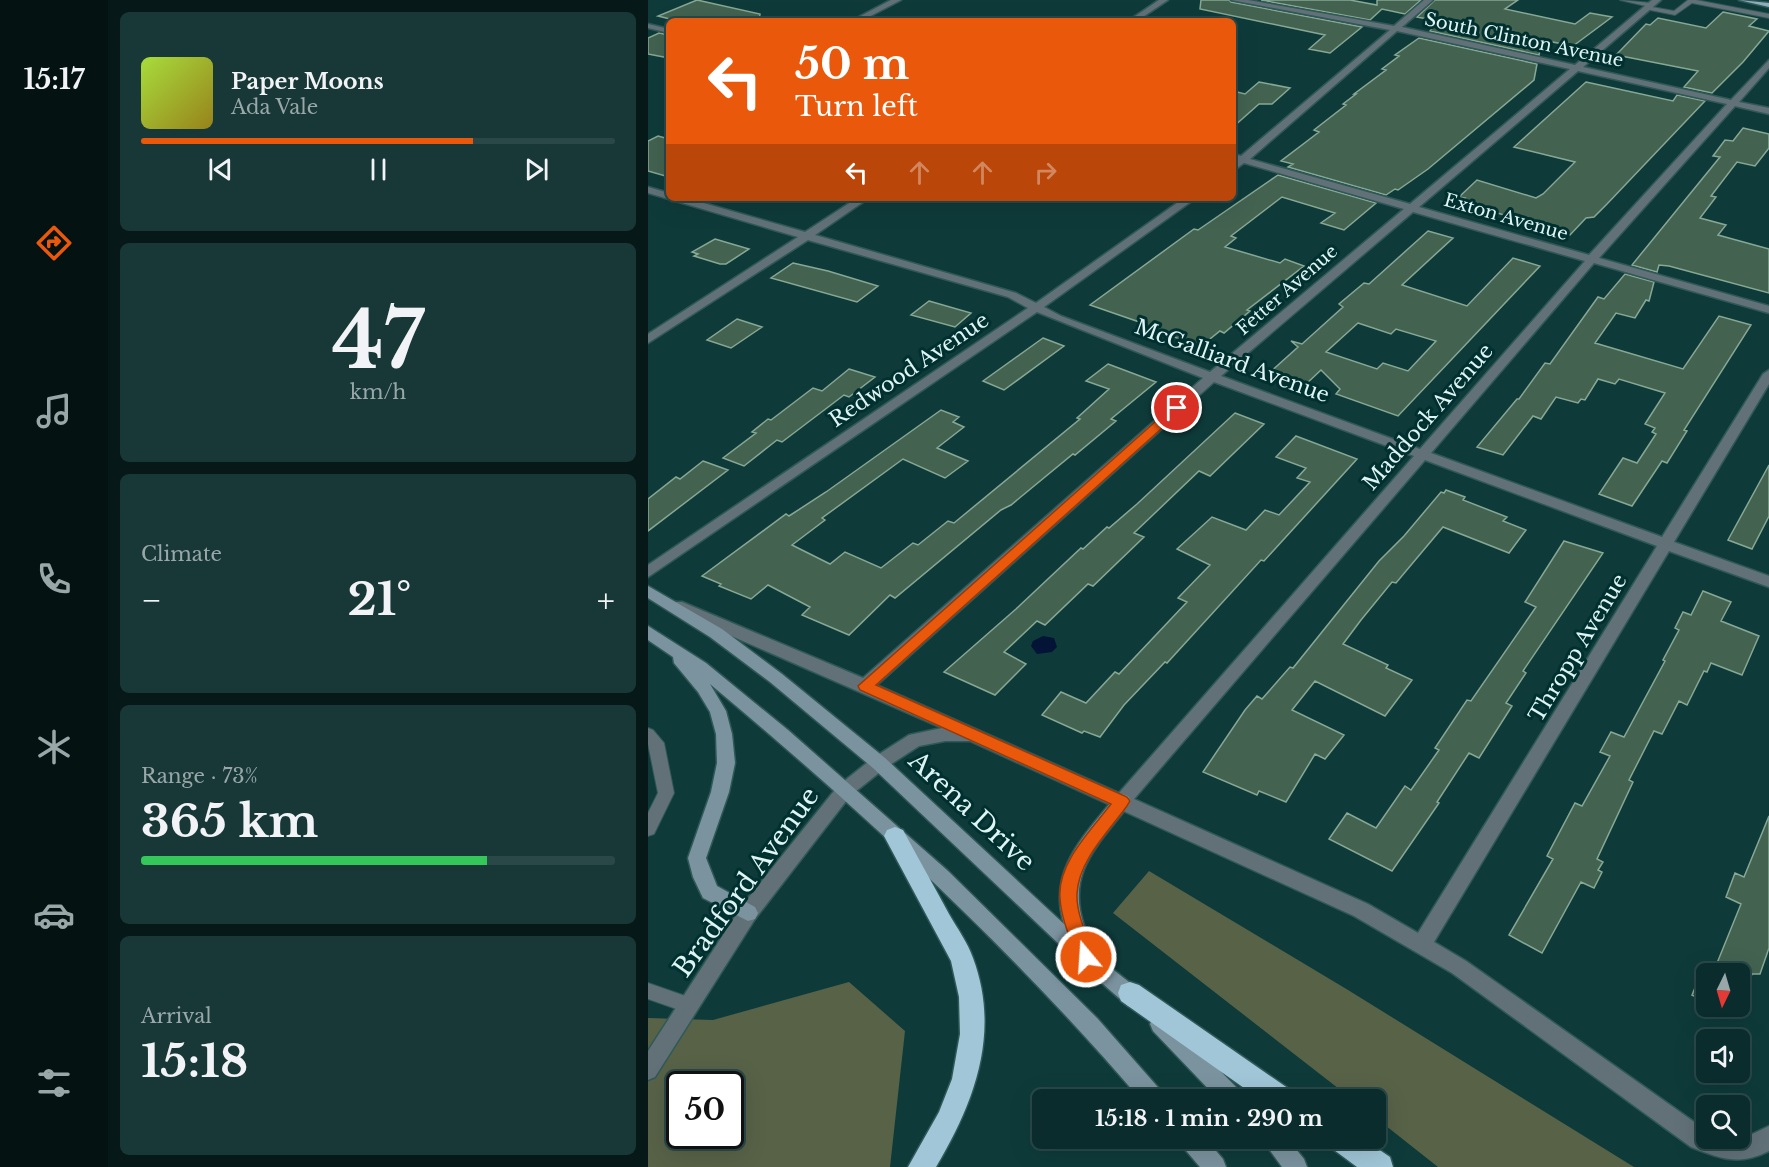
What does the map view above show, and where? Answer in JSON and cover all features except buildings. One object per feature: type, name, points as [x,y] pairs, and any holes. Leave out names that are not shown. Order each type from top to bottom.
[{"type":"highway","points":[[895,836],[962,959],[971,997],[972,1034],[964,1078],[950,1120],[921,1167]]},
{"type":"highway","points":[[1130,993],[1267,1089]]},
{"type":"highway","points":[[1355,1149],[1380,1167]]},
{"type":"main road","points":[[1743,0],[1769,5]]},
{"type":"main road","name":"Arena Drive","points":[[654,595],[716,633],[879,763],[1086,957],[1130,993],[1223,1089]]},
{"type":"main road","points":[[648,632],[700,667],[941,877],[1090,1025],[1145,1089]]},
{"type":"main road","points":[[671,647],[704,688],[717,711],[724,734],[726,764],[720,792],[697,858],[702,877],[710,892],[748,914]]},
{"type":"main road","points":[[1086,957],[1070,910],[1068,894],[1072,876],[1081,857],[1122,801]]},
{"type":"main road","points":[[1199,1149],[1215,1167]]},
{"type":"main road","points":[[1281,1149],[1296,1167]]},
{"type":"street","points":[[861,18],[897,0]]},
{"type":"street","points":[[1137,18],[1164,0]]},
{"type":"street","name":"South Clinton Avenue","points":[[1235,0],[1394,28],[1769,111]]},
{"type":"street","points":[[1236,166],[1429,0]]},
{"type":"street","name":"Fetter Avenue","points":[[865,686],[1212,377],[1652,5]]},
{"type":"street","points":[[648,26],[666,30]]},
{"type":"street","name":"Maddock Avenue","points":[[1122,801],[1592,259],[1769,63]]},
{"type":"street","name":"Exton Avenue","points":[[1236,158],[1769,310]]},
{"type":"street","points":[[648,190],[666,195]]},
{"type":"street","name":"McGalliard Avenue","points":[[686,201],[1012,295],[1057,318],[1212,377],[1769,582]]},
{"type":"street","points":[[648,339],[859,201]]},
{"type":"street","name":"Redwood Avenue","points":[[648,572],[1036,307],[1187,201]]},
{"type":"street","name":"Thropp Avenue","points":[[1422,944],[1769,374]]},
{"type":"street","points":[[654,595],[865,686],[1361,910],[1459,967],[1699,1139],[1720,1148],[1742,1150],[1762,1144],[1769,1137]]},
{"type":"street","name":"Bradford Avenue","points":[[648,1070],[748,914],[844,791],[879,763],[915,741],[945,734],[977,736]]},
{"type":"lane","points":[[1623,0],[1652,5],[1675,13],[1690,1],[1717,2],[1769,16]]},
{"type":"lane","points":[[648,734],[656,742],[666,794],[648,829]]},
{"type":"lane","points":[[648,991],[688,1005]]},
{"type":"green space","points":[[1149,871],[1348,990],[1634,1167],[1438,1167],[1386,1126],[1386,1089],[1339,1089],[1113,913]]},
{"type":"green space","points":[[849,982],[905,1031],[890,1167],[648,1167],[648,1018],[713,1020]]},
{"type":"water","points":[[1043,636],[1054,638],[1057,647],[1052,652],[1037,654],[1031,646],[1033,641]]},
{"type":"route","points":[[1086,957],[1070,910],[1068,894],[1072,876],[1081,857],[1122,801],[865,686],[1177,408]]}]
